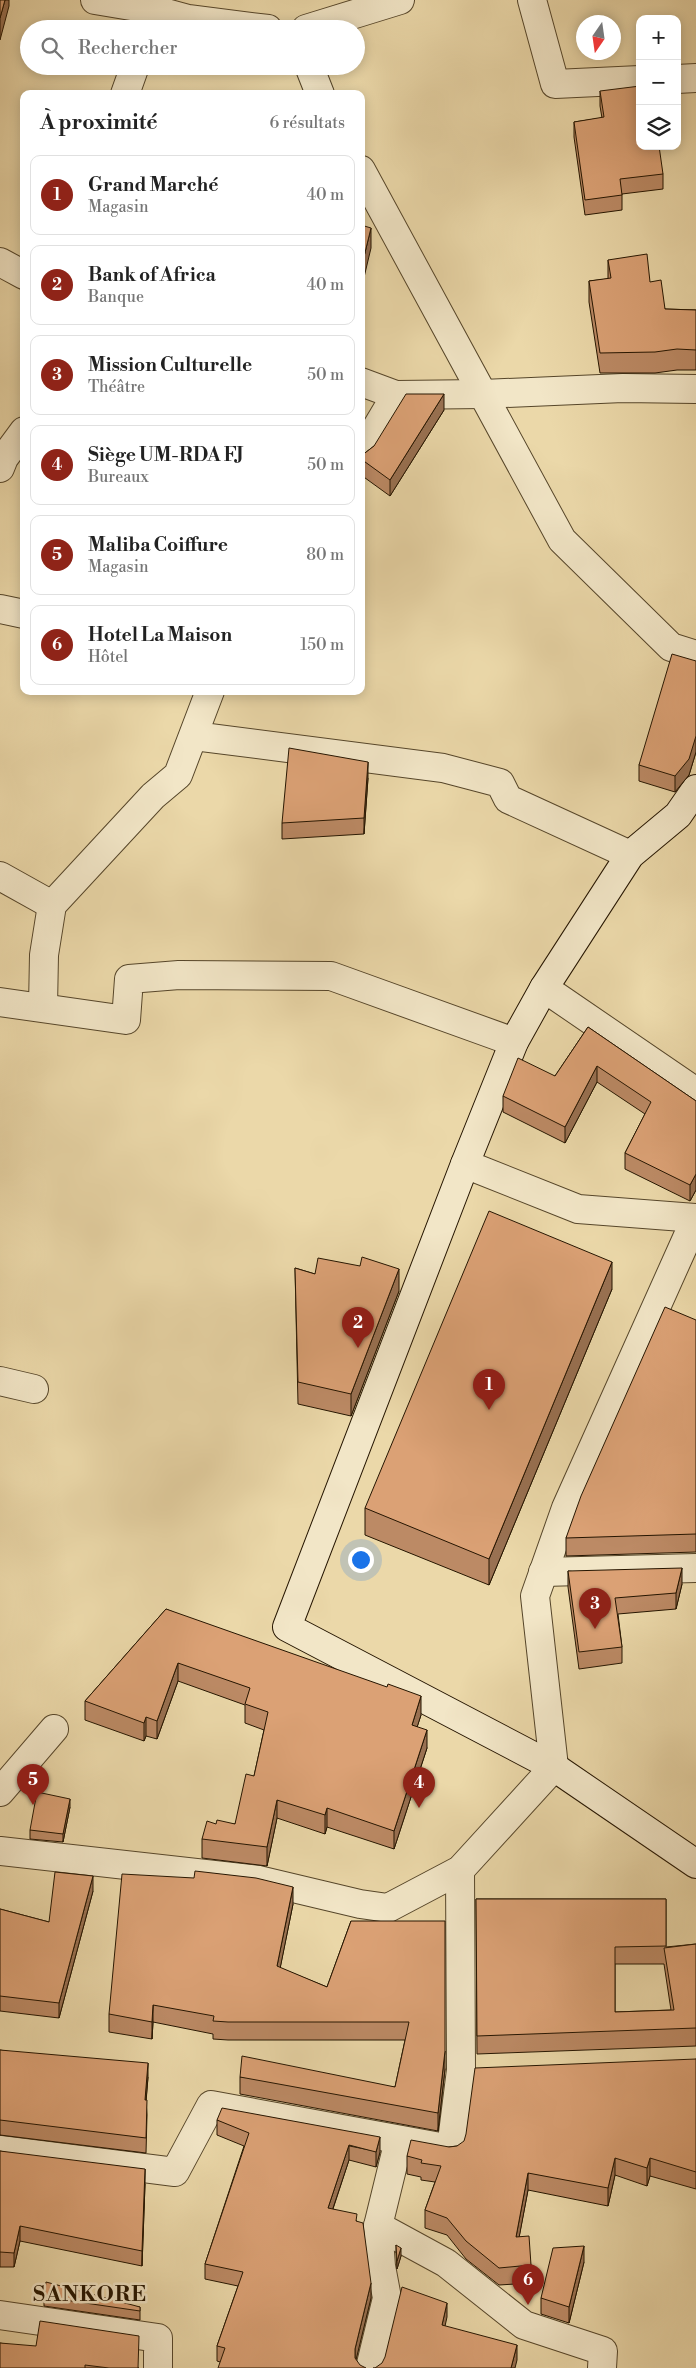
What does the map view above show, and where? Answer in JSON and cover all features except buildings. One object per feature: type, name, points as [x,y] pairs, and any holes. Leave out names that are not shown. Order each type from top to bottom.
[{"type":"street","points":[[95,0],[152,20],[190,10],[231,20]]},
{"type":"street","points":[[335,20],[400,0]]},
{"type":"street","points":[[532,0],[555,84],[636,80]]},
{"type":"street","points":[[126,90],[132,75]]},
{"type":"street","points":[[312,75],[317,90]]},
{"type":"street","points":[[681,79],[696,78]]},
{"type":"street","points":[[365,177],[562,540],[671,647],[696,655]]},
{"type":"street","points":[[0,262],[20,273]]},
{"type":"street","points":[[365,383],[396,395],[483,394],[623,388],[696,389]]},
{"type":"street","points":[[365,447],[396,395]]},
{"type":"street","points":[[0,468],[4,458],[20,437]]},
{"type":"street","points":[[0,609],[20,613]]},
{"type":"street","points":[[43,1007],[44,955],[52,905],[153,796],[178,775],[209,695]]},
{"type":"street","points":[[194,736],[443,768],[500,783],[508,799],[630,855]]},
{"type":"street","points":[[696,789],[687,816],[630,855],[544,988],[514,1042],[465,1164],[287,1627],[554,1767],[696,1864]]},
{"type":"street","points":[[0,876],[52,905]]},
{"type":"street","points":[[0,1002],[126,1020],[129,978],[179,975],[331,976],[514,1042]]},
{"type":"street","points":[[544,988],[696,1092]]},
{"type":"street","points":[[0,1851],[259,1880],[360,1904],[388,1908],[460,1870],[554,1767],[535,1596],[566,1508],[696,1218],[578,1209],[465,1164]]},
{"type":"street","points":[[0,1381],[34,1388]]},
{"type":"street","points":[[543,1572],[696,1568]]},
{"type":"street","points":[[0,1792],[54,1729]]},
{"type":"street","points":[[0,2150],[175,2172],[211,2105],[451,2149],[461,2070],[460,1870]]},
{"type":"street","points":[[461,2070],[491,2069]]},
{"type":"street","points":[[370,2368],[387,2298],[381,2266],[378,2226],[399,2140]]},
{"type":"street","points":[[378,2226],[446,2263],[524,2325],[602,2351],[602,2368]]},
{"type":"street","points":[[0,2315],[158,2338],[158,2368]]},
{"type":"place","name":"Bank of Africa","points":[[358,1348]]},
{"type":"place","name":"Grand Marché","points":[[489,1410]]},
{"type":"place","name":"Mission Culturelle","points":[[595,1629]]},
{"type":"place","name":"Maliba Coiffure","points":[[33,1805]]},
{"type":"place","name":"Siège UM-RDA FJ","points":[[419,1808]]},
{"type":"place","name":"Hotel La Maison","points":[[528,2305]]},
{"type":"district","name":"SANKORE","points":[[90,2295]]}]
